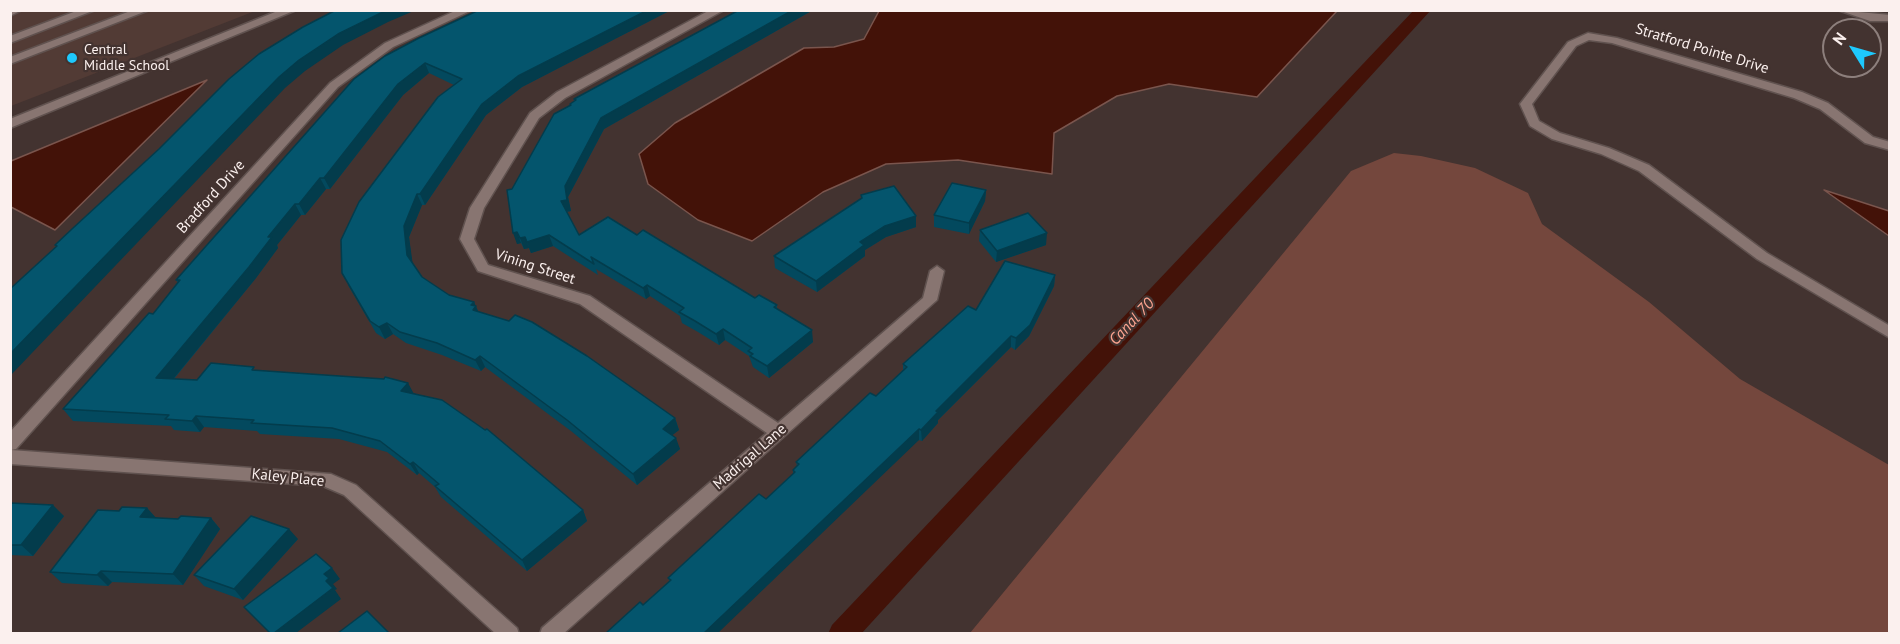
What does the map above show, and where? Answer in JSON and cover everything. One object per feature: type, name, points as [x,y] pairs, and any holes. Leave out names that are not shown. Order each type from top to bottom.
[{"type":"street","points":[[10,13],[17,10]]},
{"type":"street","points":[[10,40],[90,10]]},
{"type":"street","points":[[10,61],[144,10]]},
{"type":"street","points":[[10,124],[291,10]]},
{"type":"street","name":"Bradford Drive","points":[[10,444],[334,85],[389,45],[467,10]]},
{"type":"street","name":"Vining Street","points":[[719,10],[561,95],[534,116],[477,208],[467,239],[483,268],[585,300],[778,432]]},
{"type":"street","points":[[1843,10],[1870,18],[1890,18]]},
{"type":"street","name":"Stratford Pointe Drive","points":[[1890,146],[1869,140],[1824,106],[1798,95],[1613,40],[1588,36],[1572,44],[1526,104],[1534,123],[1557,136],[1605,151],[1644,168],[1762,256],[1890,333]]},
{"type":"street","name":"Madrigal Lane","points":[[549,633],[930,300],[937,271]]},
{"type":"street","name":"Kaley Place","points":[[10,457],[325,479],[350,490],[510,633]]},
{"type":"shaded area","name":"Central Middle School","points":[[11,11],[255,11],[11,106]]},
{"type":"shaded area","points":[[879,11],[1337,11],[1257,97],[1169,84],[1117,96],[1054,133],[1052,174],[958,160],[886,164],[823,192],[752,241],[698,220],[648,184],[639,154],[675,123],[804,48],[834,47],[864,39]]},
{"type":"shaded area","points":[[207,80],[55,230],[11,207],[11,161]]},
{"type":"shaded area","points":[[1394,153],[1421,156],[1475,168],[1528,193],[1542,224],[1649,302],[1740,379],[1889,465],[1889,633],[970,633],[1351,171]]},
{"type":"shaded area","points":[[1824,190],[1889,211],[1889,236]]},
{"type":"building","points":[[336,10],[387,10],[338,34],[299,60],[279,77],[10,354],[10,289],[159,149],[229,79],[259,54]]},
{"type":"building","points":[[479,10],[648,10],[518,76],[482,104],[420,194],[417,194],[404,226],[407,255],[422,277],[449,295],[474,302],[471,305],[476,306],[473,310],[509,321],[515,315],[532,322],[587,356],[675,418],[663,429],[676,438],[633,474],[567,420],[480,356],[475,360],[437,343],[400,332],[387,323],[379,327],[370,321],[342,273],[341,240],[359,202],[438,97],[462,79],[425,63],[398,84],[324,178],[320,178],[299,204],[295,204],[268,237],[272,237],[249,267],[156,378],[197,380],[211,363],[254,367],[252,370],[384,379],[385,377],[408,383],[401,391],[442,400],[485,430],[487,429],[583,510],[522,560],[435,486],[439,484],[413,462],[410,464],[380,441],[332,428],[251,423],[254,420],[196,416],[192,421],[165,419],[169,415],[63,409],[149,313],[153,314],[180,280],[176,280],[354,79],[385,56]]},
{"type":"building","points":[[739,10],[793,10],[601,118],[565,186],[567,200],[561,201],[579,235],[608,217],[637,235],[643,230],[755,298],[759,295],[777,305],[774,307],[812,330],[767,366],[750,356],[753,354],[748,351],[752,348],[723,329],[716,334],[679,312],[684,308],[647,285],[643,288],[591,257],[594,264],[549,235],[527,242],[525,237],[520,238],[517,232],[513,233],[507,190],[512,189],[554,114],[571,105],[576,100],[574,99]]},
{"type":"building","points":[[952,183],[986,190],[969,223],[934,215]]},
{"type":"building","points":[[894,186],[916,216],[885,226],[860,242],[864,245],[816,281],[774,256],[862,198],[861,195]]},
{"type":"building","points":[[1028,213],[1047,233],[997,251],[980,230]]},
{"type":"building","points":[[1005,261],[1055,275],[1030,325],[1016,338],[1011,336],[936,411],[938,412],[921,430],[919,429],[704,633],[606,633],[640,602],[643,605],[671,580],[668,578],[759,494],[766,499],[795,472],[793,470],[799,464],[796,462],[870,393],[876,396],[907,367],[903,364],[968,306],[976,310]]},
{"type":"building","points":[[10,503],[53,505],[21,545],[10,545]]},
{"type":"building","points":[[122,507],[147,508],[140,517],[211,518],[173,574],[101,571],[97,575],[50,572],[98,510],[119,511]]},
{"type":"building","points":[[251,516],[289,529],[234,589],[194,575]]},
{"type":"building","points":[[316,554],[332,568],[324,574],[329,578],[326,581],[333,588],[274,633],[270,633],[244,607]]},
{"type":"building","points":[[367,611],[389,633],[338,633]]},
{"type":"waterway","name":"Canal 70","points":[[842,634],[1423,10]]},
{"type":"place","name":"Central Middle School","points":[[72,58]]}]
